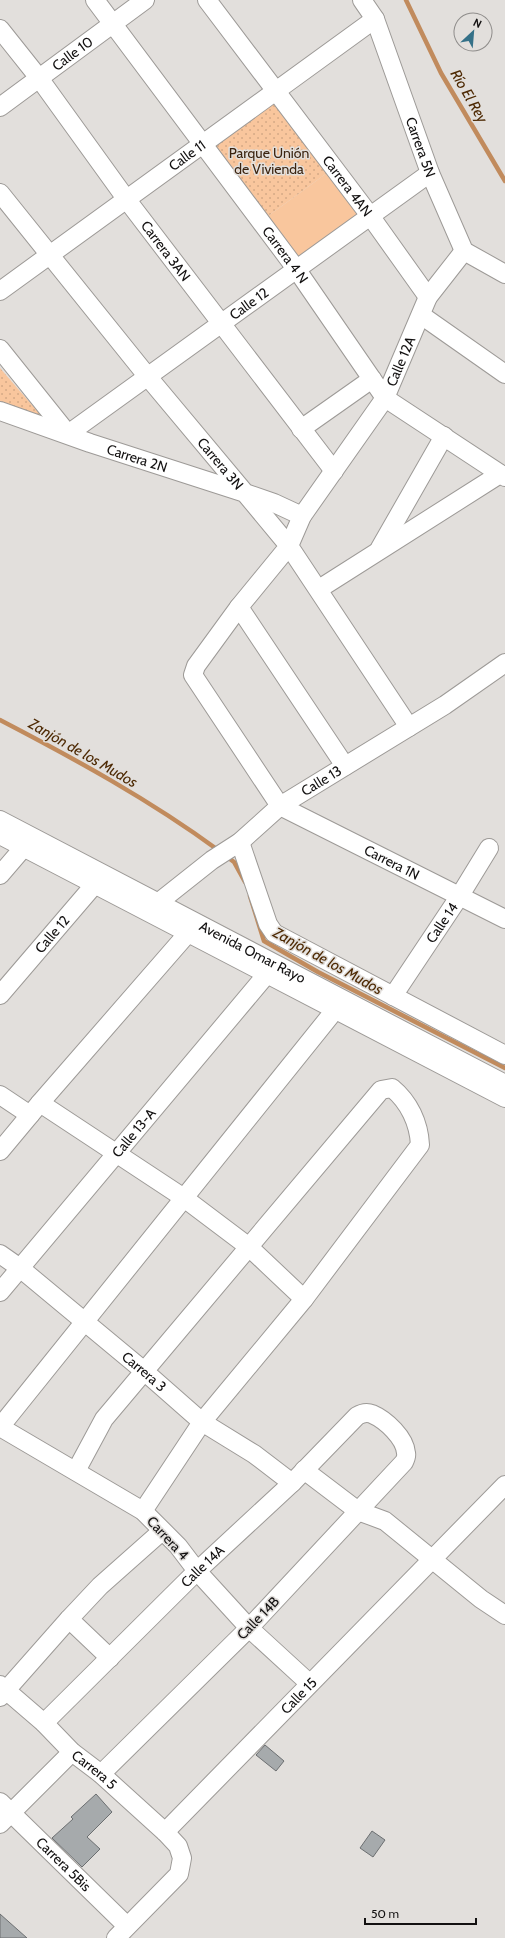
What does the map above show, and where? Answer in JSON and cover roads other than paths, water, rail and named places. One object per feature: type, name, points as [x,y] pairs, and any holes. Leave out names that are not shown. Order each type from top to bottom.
[{"type":"street","name":"Carrera 4 N","points":[[95,0],[297,270],[385,398],[502,476]]},
{"type":"street","name":"Calle 10","points":[[0,107],[145,0]]},
{"type":"street","name":"Carrera 4AN","points":[[207,0],[371,217],[428,297]]},
{"type":"street","name":"Carrera 5N","points":[[362,0],[375,19],[430,173],[464,251]]},
{"type":"street","name":"Calle 11","points":[[0,291],[375,19]]},
{"type":"street","name":"Carrera 3AN","points":[[0,29],[39,78],[127,200],[334,472]]},
{"type":"street","name":"Calle 12","points":[[68,434],[148,378],[430,173]]},
{"type":"street","name":"Carrera 3N","points":[[0,192],[148,378],[245,494],[274,503],[302,516]]},
{"type":"street","points":[[464,251],[505,274]]},
{"type":"street","name":"Calle 12A","points":[[302,516],[385,398],[428,297],[464,251]]},
{"type":"street","points":[[421,315],[505,374]]},
{"type":"street","name":"Carrera 2N","points":[[0,349],[68,434],[90,443],[245,494]]},
{"type":"street","points":[[301,429],[372,379]]},
{"type":"street","points":[[0,410],[68,434]]},
{"type":"street","points":[[379,551],[444,436]]},
{"type":"street","points":[[319,589],[502,476]]},
{"type":"street","points":[[245,494],[289,546],[319,589],[409,727]]},
{"type":"street","points":[[280,806],[193,675],[196,666],[239,607],[289,546],[302,516]]},
{"type":"street","points":[[239,607],[345,766]]},
{"type":"street","name":"Calle 13","points":[[156,908],[280,806],[445,705],[505,663]]},
{"type":"street","name":"Carrera 1N","points":[[280,806],[505,919]]},
{"type":"street","name":"Avenida Omar Rayo","points":[[0,820],[99,878],[156,908],[505,1084]]},
{"type":"street","name":"Avenida Omar Rayo","points":[[0,835],[24,847],[99,878]]},
{"type":"street","points":[[0,875],[24,847]]},
{"type":"street","name":"Calle 14","points":[[393,996],[459,897],[488,848]]},
{"type":"street","points":[[226,851],[274,933],[505,1054]]},
{"type":"street","name":"Calle 12","points":[[0,995],[99,878]]},
{"type":"street","name":"Avenida Omar Rayo","points":[[156,908],[188,933],[505,1098]]},
{"type":"street","points":[[0,1151],[188,933]]},
{"type":"street","name":"Calle 13-A","points":[[0,1292],[267,974]]},
{"type":"street","points":[[0,1427],[335,1010]]},
{"type":"street","points":[[76,1471],[104,1419],[381,1090],[392,1088],[400,1095],[416,1122],[420,1145],[304,1299],[202,1422],[143,1511]]},
{"type":"street","points":[[0,1095],[35,1109],[116,1153],[184,1198],[249,1246],[304,1299]]},
{"type":"street","name":"Carrera 3","points":[[0,1254],[20,1268],[144,1371],[202,1422],[254,1454],[298,1476],[358,1511],[385,1521],[481,1599],[505,1615]]},
{"type":"street","name":"Calle 14A","points":[[44,1723],[197,1571],[298,1476],[357,1416],[364,1413],[371,1414],[388,1424],[398,1435],[407,1454]]},
{"type":"street","name":"Carrera 4","points":[[0,1427],[143,1511],[178,1546],[197,1571],[249,1628],[308,1683]]},
{"type":"street","name":"Calle 14B","points":[[101,1774],[249,1628],[404,1462],[407,1454]]},
{"type":"street","name":"Calle 15","points":[[165,1832],[308,1683],[505,1485]]},
{"type":"street","points":[[2,1691],[100,1586],[162,1531]]},
{"type":"street","points":[[69,1619],[110,1658]]},
{"type":"street","name":"Carrera 5","points":[[2,1691],[44,1723],[72,1752],[101,1774],[165,1832],[178,1846],[182,1858],[179,1874],[122,1932]]},
{"type":"street","points":[[4,1813],[72,1752]]},
{"type":"street","name":"Carrera 5Bis","points":[[4,1813],[122,1932]]},
{"type":"waterway","name":"Río El Rey","points":[[406,0],[441,73],[505,181]]},
{"type":"waterway","name":"Zanjón de los Mudos","points":[[0,720],[139,797],[218,850]]},
{"type":"waterway","name":"Zanjón de los Mudos","points":[[226,856],[234,862],[245,882]]},
{"type":"waterway","name":"Zanjón de los Mudos","points":[[250,896],[264,941],[318,972],[505,1068]]},
{"type":"park label","name":"Parque Unión de Vivienda","points":[[269,162]]}]
